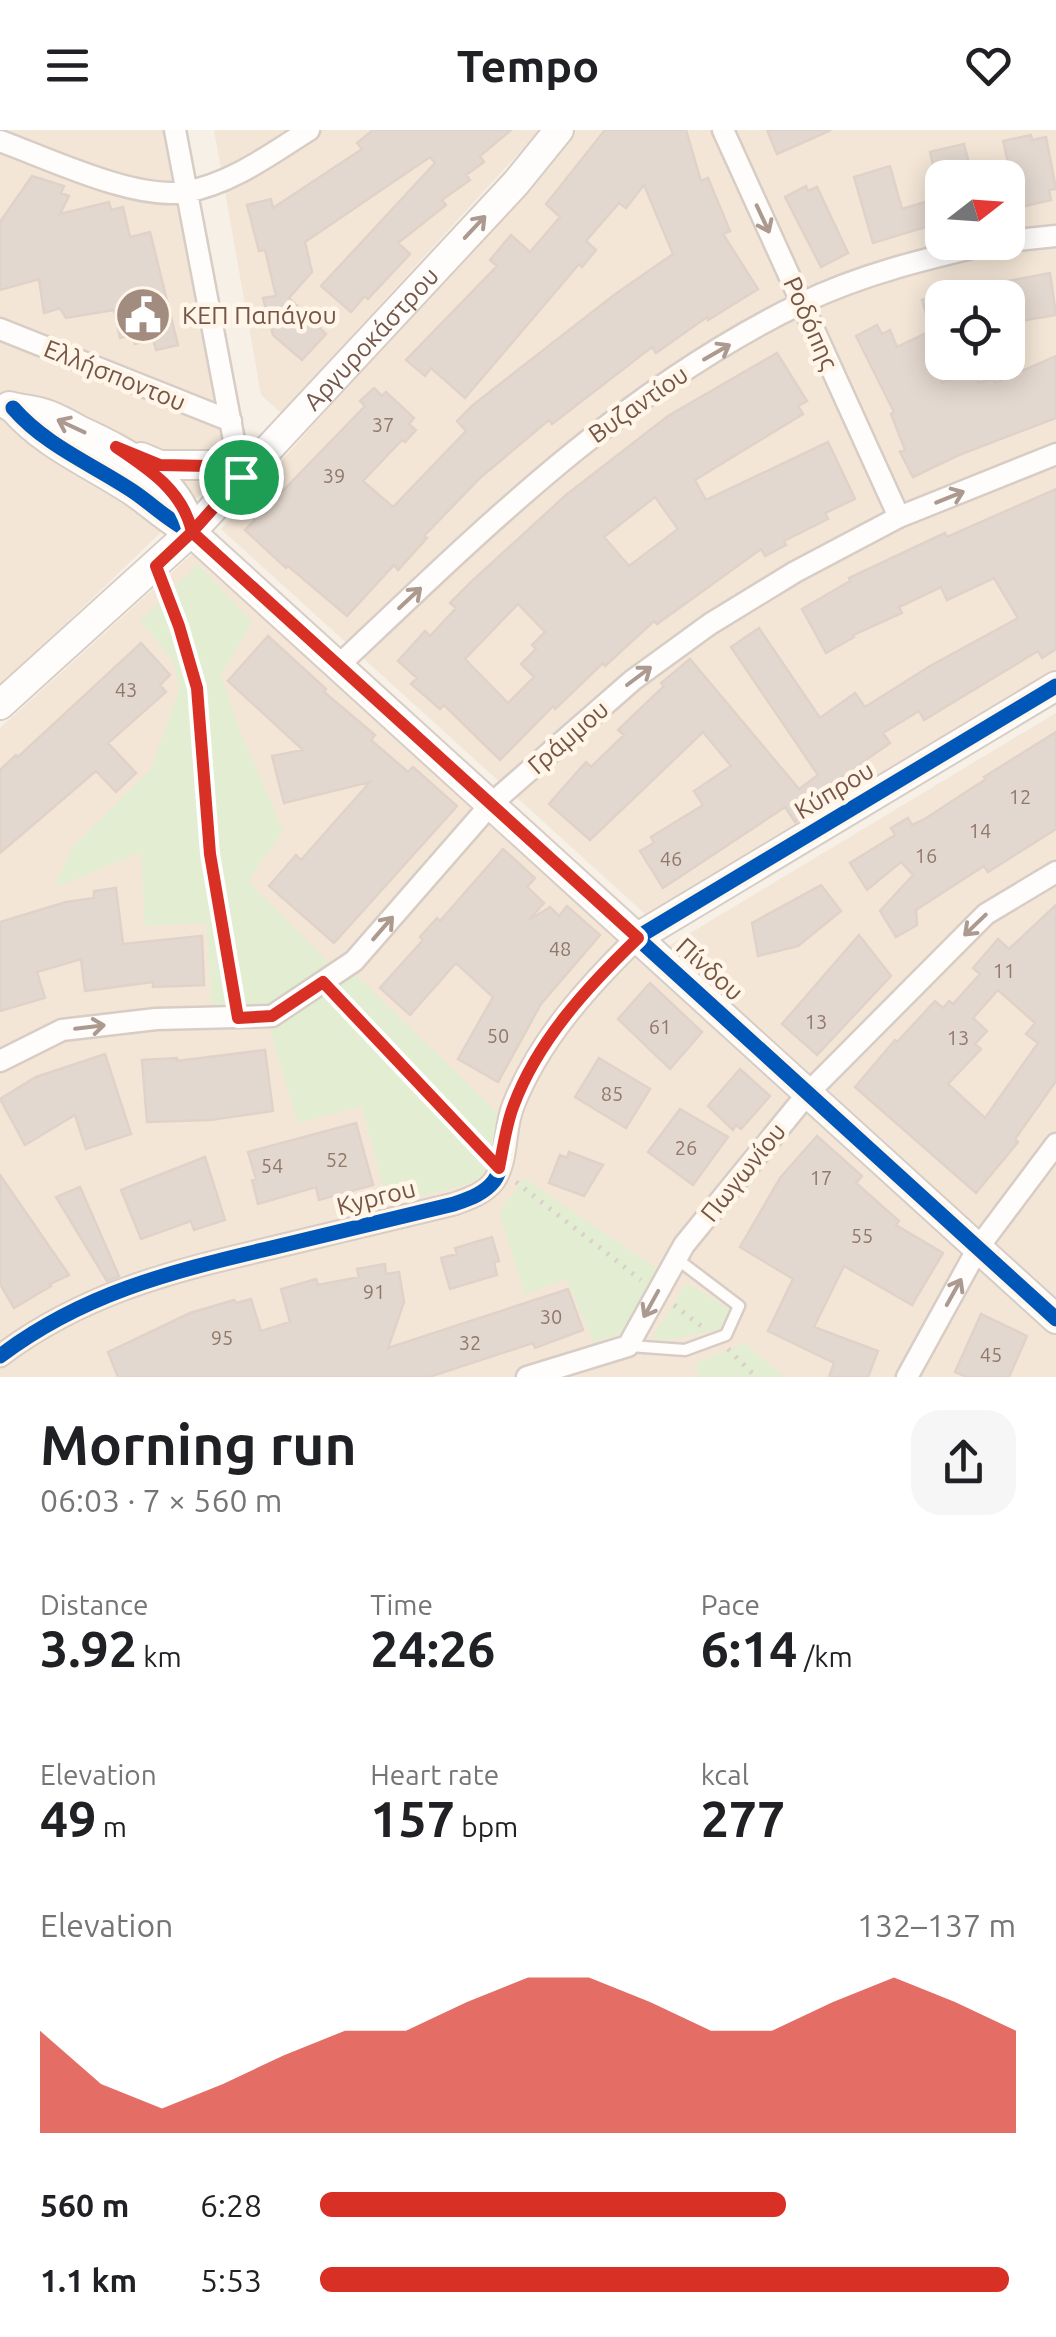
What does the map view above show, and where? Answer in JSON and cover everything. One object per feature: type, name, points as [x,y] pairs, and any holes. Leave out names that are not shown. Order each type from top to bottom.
[{"type":"street","name":"Ελλήσποντου","points":[[175,130],[241,477]]},
{"type":"street","points":[[0,141],[125,186],[155,193],[187,192],[242,172],[309,130]]},
{"type":"street","name":"Αργυροκάστρου","points":[[0,705],[192,532],[516,183],[559,130]]},
{"type":"street","name":"Ροδόπης","points":[[723,130],[899,517]]},
{"type":"street","points":[[1025,239],[1056,236]]},
{"type":"street","name":"Βυζαντίου","points":[[339,666],[520,494],[607,423],[700,362],[802,303],[895,266],[925,259]]},
{"type":"street","name":"Ελλήσποντου","points":[[0,329],[230,422]]},
{"type":"street","name":"Πίνδου","points":[[6,404],[42,412],[116,447],[166,484],[188,517],[192,532]]},
{"type":"street","name":"Πίνδου","points":[[6,404],[52,444],[192,532],[1056,1319]]},
{"type":"street","points":[[116,447],[160,465],[210,466],[241,477]]},
{"type":"street","name":"Γράμμου","points":[[0,1061],[62,1030],[156,1019],[272,1016],[354,962],[491,804],[633,680],[710,624],[795,572],[899,517],[1056,454]]},
{"type":"street","name":"Κύπρου","points":[[638,938],[1056,686]]},
{"type":"street","name":"Πωγωνίου","points":[[628,1346],[684,1244],[808,1093],[986,914],[1056,872]]},
{"type":"street","points":[[499,1168],[512,1108],[540,1052],[595,980],[638,938]]},
{"type":"street","points":[[907,1377],[978,1248],[1056,1144]]},
{"type":"street","name":"Kyprou","points":[[0,1356],[32,1332],[124,1287],[186,1268],[454,1204],[483,1191],[499,1168]]},
{"type":"street","points":[[527,1377],[628,1346]]},
{"type":"lane","points":[[628,1346],[685,1350],[726,1335],[738,1306],[676,1258]]},
{"type":"path","points":[[156,566],[197,688],[210,854],[238,1018]]},
{"type":"path","points":[[323,982],[499,1168],[658,1292]]},
{"type":"shaded area","points":[[0,130],[174,130],[225,441],[208,487],[0,687]]},
{"type":"shaded area","points":[[214,130],[540,130],[281,413],[261,395]]},
{"type":"shaded area","points":[[575,130],[1056,130],[1056,675],[656,924],[221,529]]},
{"type":"shaded area","points":[[201,546],[647,959],[1056,713],[1056,1377],[0,1377],[0,728]]},
{"type":"green space","points":[[198,564],[252,622],[221,676],[283,831],[248,881],[334,968],[270,1011],[212,1014],[206,923],[145,926],[141,852],[54,888],[72,847],[151,769],[179,689],[174,662],[140,621]]},
{"type":"green space","points":[[352,971],[503,1118],[484,1179],[388,1205],[362,1106],[298,1123],[268,1023]]},
{"type":"green space","points":[[524,1178],[659,1270],[627,1330],[594,1343],[566,1279],[525,1295],[499,1213]]},
{"type":"green space","points":[[687,1283],[730,1309],[722,1329],[662,1341],[652,1337]]},
{"type":"green space","points":[[744,1343],[785,1377],[699,1377],[696,1363]]},
{"type":"building","points":[[373,130],[511,130],[480,156],[484,162],[466,175],[470,180],[442,200],[446,205],[398,243],[410,254],[351,312],[321,286],[435,163],[430,157],[305,242],[312,272],[289,298],[326,334],[302,360],[273,335],[263,298],[276,296],[265,250],[259,251],[247,205],[271,199],[273,208],[362,149],[357,143]]},
{"type":"building","points":[[605,130],[686,130],[701,181],[708,178],[730,231],[723,234],[758,289],[708,320],[707,317],[656,353],[652,347],[552,424],[549,420],[480,478],[424,536],[427,538],[398,570],[394,565],[347,616],[245,530],[365,406],[360,401],[374,388],[382,396],[386,392],[414,418],[409,424],[416,430],[363,481],[393,507],[466,431],[457,421],[473,405],[673,254],[644,185],[626,208],[619,203],[586,241],[596,250],[582,267],[579,264],[465,398],[431,368],[425,376],[406,360],[497,266],[490,260],[511,235],[530,252],[560,217],[546,204]]},
{"type":"building","points":[[767,130],[831,130],[777,154]]},
{"type":"building","points":[[1031,135],[1032,140],[1046,137],[1056,189],[1049,190],[1051,200],[1025,206],[1025,160],[1008,160],[1003,141]]},
{"type":"building","points":[[964,144],[968,160],[932,160],[930,152]]},
{"type":"building","points":[[890,166],[902,209],[925,202],[925,227],[873,243],[854,177]]},
{"type":"building","points":[[32,176],[64,186],[61,193],[69,196],[60,214],[109,202],[111,210],[123,207],[130,237],[150,232],[178,345],[156,350],[153,339],[135,344],[133,335],[120,338],[114,310],[66,318],[60,308],[44,313],[39,279],[0,290],[0,222]]},
{"type":"building","points":[[806,186],[808,191],[817,187],[848,253],[821,267],[785,197]]},
{"type":"building","points":[[1050,273],[1056,315],[1025,320],[1025,280],[1013,280]]},
{"type":"building","points":[[877,325],[882,334],[890,330],[897,347],[925,334],[925,380],[942,383],[1025,380],[1025,370],[1056,356],[1056,418],[913,477],[900,452],[905,450],[891,414],[894,412],[856,336]]},
{"type":"building","points":[[777,353],[807,401],[798,406],[803,414],[695,480],[706,500],[828,442],[855,499],[825,513],[828,519],[784,541],[786,545],[765,556],[761,549],[657,624],[654,621],[555,709],[553,706],[500,760],[444,705],[440,709],[411,684],[417,678],[398,661],[425,631],[430,636],[456,608],[450,603],[471,582],[566,495],[668,416]],"holes":[[[655,497],[678,529],[629,566],[604,537]],[[518,604],[545,632],[521,664],[534,677],[508,703],[465,659]]]},
{"type":"building","points":[[1056,489],[1056,649],[1042,658],[1038,651],[924,720],[919,711],[883,733],[890,743],[832,784],[838,794],[795,822],[785,807],[663,888],[640,851],[654,843],[651,837],[703,805],[694,791],[731,766],[703,732],[590,840],[549,804],[586,762],[591,767],[624,735],[618,730],[664,686],[661,683],[690,659],[799,789],[818,775],[731,647],[759,628],[820,718],[855,693],[865,707],[1018,618],[994,578],[947,600],[941,587],[899,607],[902,613],[853,635],[826,653],[802,609],[850,581],[849,578],[945,533],[947,537]]},
{"type":"building","points":[[268,636],[326,689],[324,692],[375,735],[371,740],[408,772],[413,767],[457,806],[334,943],[269,886],[296,855],[301,860],[370,782],[284,803],[272,756],[303,750],[228,681]]},
{"type":"building","points":[[141,643],[170,675],[160,685],[166,692],[108,743],[136,773],[116,792],[96,771],[0,853],[0,770]]},
{"type":"building","points":[[1056,732],[1056,829],[988,872],[984,866],[916,910],[917,925],[896,937],[880,911],[913,875],[901,862],[867,890],[850,863],[895,835],[891,828],[908,818],[912,825],[923,820]]},
{"type":"building","points":[[503,849],[535,878],[527,887],[544,903],[529,920],[550,907],[559,916],[567,906],[600,935],[541,1004],[498,1082],[458,1059],[493,997],[456,963],[410,1015],[380,988],[423,940],[420,937],[437,918],[440,921]]},
{"type":"building","points":[[821,885],[841,911],[798,946],[758,956],[752,923]]},
{"type":"building","points":[[116,888],[123,944],[202,936],[204,985],[153,987],[153,982],[85,991],[81,959],[37,972],[45,998],[0,1011],[0,922],[66,902],[94,898],[94,891]]},
{"type":"building","points":[[1056,905],[1056,1081],[1015,1139],[1018,1142],[976,1193],[855,1087],[935,1001],[943,1008],[949,1001],[953,1004],[980,974],[973,968],[998,939],[1009,949]],"holes":[[[998,990],[1035,1023],[1026,1034],[1038,1043],[985,1118],[948,1084],[981,1049],[975,1044],[987,1031],[973,1018]]]},
{"type":"building","points":[[859,935],[891,976],[817,1055],[782,1024]]},
{"type":"building","points":[[650,983],[702,1032],[670,1069],[618,1019]]},
{"type":"building","points":[[265,1050],[273,1111],[210,1120],[147,1122],[142,1060],[177,1061]]},
{"type":"building","points":[[105,1054],[131,1134],[86,1149],[75,1115],[25,1145],[0,1099],[36,1077]]},
{"type":"building","points":[[599,1058],[650,1089],[626,1128],[575,1097]]},
{"type":"building","points":[[740,1069],[770,1096],[741,1129],[736,1125],[733,1130],[708,1106]]},
{"type":"building","points":[[680,1109],[728,1137],[693,1185],[648,1152]]},
{"type":"building","points":[[356,1123],[373,1185],[319,1200],[316,1187],[258,1204],[248,1152]]},
{"type":"building","points":[[817,1136],[862,1176],[856,1183],[899,1221],[896,1225],[943,1253],[912,1305],[844,1266],[814,1327],[878,1351],[868,1377],[829,1377],[834,1363],[768,1331],[793,1279],[740,1247],[780,1178]]},
{"type":"building","points":[[569,1152],[603,1165],[584,1196],[549,1183],[560,1155],[567,1158]]},
{"type":"building","points":[[205,1157],[225,1220],[194,1230],[191,1221],[141,1239],[121,1190]]},
{"type":"building","points":[[0,1175],[69,1275],[14,1308],[0,1284]]},
{"type":"building","points":[[80,1187],[119,1276],[107,1281],[56,1197]]},
{"type":"building","points":[[492,1237],[499,1261],[494,1262],[497,1275],[450,1289],[441,1258],[457,1254],[455,1248]]},
{"type":"building","points":[[385,1264],[386,1274],[399,1272],[404,1302],[388,1348],[568,1289],[583,1330],[535,1348],[533,1343],[429,1377],[118,1377],[108,1352],[190,1313],[234,1300],[236,1303],[251,1299],[261,1331],[290,1322],[281,1289],[316,1279],[318,1285],[359,1277],[357,1269]]},
{"type":"building","points":[[981,1314],[1027,1336],[1009,1377],[967,1377],[955,1372]]},
{"type":"cycle path","points":[[13,408],[55,444],[191,532],[1056,1319]]},
{"type":"cycle path","points":[[0,1356],[63,1316],[128,1288],[195,1267],[454,1204],[481,1193],[498,1173],[513,1106],[536,1059],[583,995],[638,937],[1056,686]]},
{"type":"place","name":"ΚΕΠ Παπάγου","points":[[143,315]]},
{"type":"route","points":[[241,477],[192,532],[638,938],[595,980],[540,1052],[512,1108],[499,1168],[323,982],[272,1016],[238,1018],[210,854],[197,688],[156,566],[192,532],[180,501],[166,484],[116,447],[160,465],[210,466],[241,477]]}]
